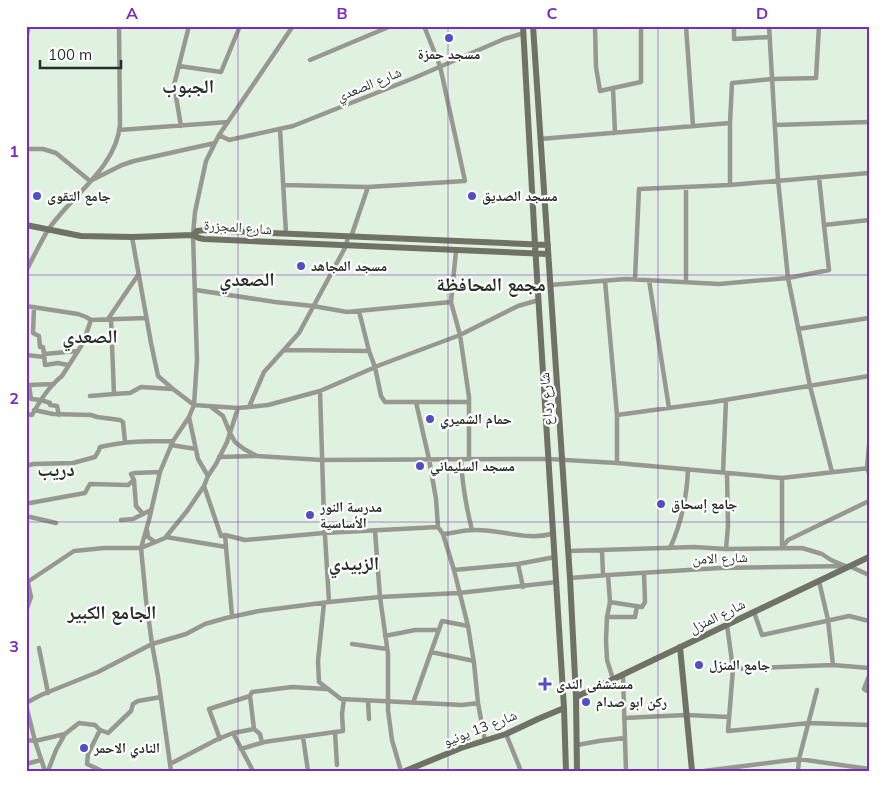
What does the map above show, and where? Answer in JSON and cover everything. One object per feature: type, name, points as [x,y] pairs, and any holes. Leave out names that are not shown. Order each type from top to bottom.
[{"type":"street","points":[[26,271],[48,230],[90,181],[114,148],[119,130],[119,26]]},
{"type":"street","points":[[182,126],[174,85],[189,26]]},
{"type":"street","points":[[179,66],[222,72],[240,26]]},
{"type":"street","points":[[171,771],[146,600],[141,548],[160,472],[172,443],[189,417],[194,405],[197,360],[193,235],[195,212],[206,161],[219,135],[294,26]]},
{"type":"street","points":[[310,60],[391,26]]},
{"type":"street","points":[[284,185],[368,187],[465,181],[440,66],[424,26]]},
{"type":"street","name":"شارع رداع","points":[[534,26],[540,139],[569,551],[576,696],[577,771]]},
{"type":"street","points":[[595,26],[596,67],[600,91],[641,82],[641,26]]},
{"type":"street","points":[[686,26],[693,126]]},
{"type":"street","points":[[734,26],[734,39],[770,37]]},
{"type":"street","points":[[769,26],[778,180],[788,278],[810,386],[832,472]]},
{"type":"street","points":[[730,185],[732,83],[772,79],[816,78],[819,26]]},
{"type":"street","points":[[26,28],[28,29],[26,40]]},
{"type":"street","name":"شارع الصعدي","points":[[219,135],[229,140],[293,126],[524,30]]},
{"type":"street","name":"شارع رداع","points":[[524,30],[535,244],[556,557],[566,771]]},
{"type":"street","points":[[613,88],[615,133]]},
{"type":"street","points":[[119,130],[228,122]]},
{"type":"street","points":[[775,126],[869,122]]},
{"type":"street","points":[[540,139],[730,123]]},
{"type":"street","points":[[280,129],[286,234]]},
{"type":"street","points":[[90,181],[134,161],[216,143]]},
{"type":"street","points":[[26,149],[43,149],[56,154],[90,181]]},
{"type":"street","points":[[635,280],[639,189],[730,185],[869,173]]},
{"type":"street","points":[[550,285],[635,280],[719,284],[788,278],[829,270],[819,177]]},
{"type":"street","points":[[249,407],[264,372],[298,333],[346,246],[368,187]]},
{"type":"street","points":[[686,187],[686,282]]},
{"type":"street","points":[[824,226],[869,220]]},
{"type":"street","points":[[26,232],[30,226],[81,236],[193,235]]},
{"type":"street","name":"شارع المجزرة","points":[[548,245],[202,230],[197,231],[193,235],[204,239],[548,254]]},
{"type":"street","points":[[132,237],[158,376],[194,405],[238,408],[268,405],[320,391],[460,335],[518,306],[539,300]]},
{"type":"street","points":[[456,251],[451,302],[460,335],[470,402],[469,459]]},
{"type":"street","points":[[114,394],[110,319],[138,275]]},
{"type":"street","points":[[649,280],[670,408]]},
{"type":"street","points":[[605,281],[617,415],[616,464]]},
{"type":"street","points":[[196,290],[347,312],[451,302]]},
{"type":"street","points":[[26,306],[78,314],[91,320],[146,318]]},
{"type":"street","points":[[34,307],[33,333],[39,336],[40,347],[43,347],[45,364],[58,363],[68,365]]},
{"type":"street","points":[[359,311],[369,351],[376,367],[381,396],[385,402],[470,402]]},
{"type":"street","points":[[798,329],[869,318]]},
{"type":"street","points":[[26,414],[32,415],[41,400],[62,376],[83,343],[91,320]]},
{"type":"street","points":[[284,350],[369,351]]},
{"type":"street","points":[[26,355],[44,356],[78,351]]},
{"type":"street","points":[[617,415],[726,400],[869,376]]},
{"type":"street","points":[[54,384],[28,385],[32,399],[50,402],[50,405],[57,406],[59,414]]},
{"type":"street","points":[[90,396],[130,393],[141,387],[172,389]]},
{"type":"street","points":[[320,391],[327,602],[318,661],[320,682],[341,699],[462,705],[478,703]]},
{"type":"street","points":[[726,400],[725,473],[728,526],[726,550]]},
{"type":"street","points":[[416,402],[429,459],[436,499],[438,527],[443,534],[454,570],[468,626],[485,741]]},
{"type":"street","points":[[211,406],[223,416],[236,442],[257,456]]},
{"type":"street","points":[[26,611],[31,597],[27,583],[74,551],[104,548],[141,548],[166,537],[204,486],[230,433],[238,408]]},
{"type":"street","points":[[34,410],[53,414],[91,415],[120,420],[123,422],[124,442]]},
{"type":"street","points":[[189,417],[198,459],[208,476]]},
{"type":"street","points":[[26,466],[33,464],[73,463],[95,458],[100,447],[124,442],[172,443],[196,449]]},
{"type":"street","points":[[219,457],[257,456],[322,460],[549,459],[782,478],[868,470],[869,445]]},
{"type":"street","points":[[461,459],[465,500],[472,530]]},
{"type":"street","points":[[670,548],[677,531],[684,503],[688,470]]},
{"type":"street","points":[[143,514],[136,506],[134,480],[131,474],[135,472],[160,472]]},
{"type":"street","points":[[782,478],[782,548]]},
{"type":"street","points":[[30,503],[85,493],[90,484],[128,485],[134,480]]},
{"type":"street","points":[[204,486],[221,536],[225,535],[245,540],[324,533],[438,527]]},
{"type":"street","points":[[782,548],[788,540],[869,501]]},
{"type":"street","points":[[121,520],[133,519],[151,510]]},
{"type":"street","points":[[26,516],[56,523]]},
{"type":"street","points":[[147,527],[148,537],[155,542]]},
{"type":"street","points":[[443,534],[472,530],[526,536],[545,536],[554,533]]},
{"type":"street","points":[[375,531],[380,597],[387,649],[388,710],[392,740],[401,771]]},
{"type":"street","points":[[225,535],[232,616]]},
{"type":"street","points":[[166,537],[226,547]]},
{"type":"street","points":[[569,551],[694,547],[726,550],[802,548],[822,554],[831,560],[848,566]]},
{"type":"street","points":[[602,550],[610,602],[607,617],[607,660],[613,679]]},
{"type":"street","points":[[454,570],[518,564],[556,557]]},
{"type":"street","name":"شارع المنزل","points":[[576,696],[869,557]]},
{"type":"street","points":[[518,564],[523,587]]},
{"type":"street","name":"شارع الامن","points":[[570,578],[720,568],[848,566],[869,575]]},
{"type":"street","points":[[610,602],[642,607],[645,602],[644,572]]},
{"type":"street","points":[[819,581],[828,620],[833,665]]},
{"type":"street","points":[[46,771],[35,741],[26,704],[98,672],[152,644],[186,634],[205,624],[259,611],[327,602],[459,593],[557,582]]},
{"type":"street","points":[[607,617],[634,618],[637,606]]},
{"type":"street","points":[[754,612],[762,635],[849,616],[869,621]]},
{"type":"street","points":[[413,703],[442,621],[468,626]]},
{"type":"street","points":[[727,625],[733,669],[728,731],[809,722],[869,725]]},
{"type":"street","points":[[385,636],[415,630],[439,630]]},
{"type":"street","points":[[352,644],[387,649]]},
{"type":"street","points":[[680,647],[692,771]]},
{"type":"street","points":[[39,648],[48,693]]},
{"type":"street","points":[[431,652],[474,661]]},
{"type":"street","points":[[733,669],[833,665],[869,668]]},
{"type":"street","points":[[623,674],[626,771]]},
{"type":"street","points":[[869,676],[864,689],[869,692]]},
{"type":"street","points":[[220,739],[209,709],[250,696],[252,692],[292,687],[328,689]]},
{"type":"street","points":[[798,771],[799,759],[817,690]]},
{"type":"street","points":[[250,696],[254,729],[260,734],[262,743]]},
{"type":"street","points":[[46,771],[66,734],[79,723],[95,725],[100,730],[108,733],[131,711],[133,704],[138,701],[161,697]]},
{"type":"street","points":[[241,748],[343,731],[342,714],[344,699]]},
{"type":"street","points":[[368,701],[368,719]]},
{"type":"street","name":"شارع 13 يونيو","points":[[405,771],[462,748],[506,734],[538,718],[564,708]]},
{"type":"street","points":[[624,718],[686,715],[729,717]]},
{"type":"street","points":[[170,764],[233,733],[254,729]]},
{"type":"street","points":[[100,730],[88,754],[87,764],[102,771]]},
{"type":"street","points":[[335,732],[337,765]]},
{"type":"street","points":[[233,733],[253,771]]},
{"type":"street","points":[[26,740],[35,741],[66,734]]},
{"type":"street","points":[[506,734],[521,771]]},
{"type":"street","points":[[303,737],[308,771]]},
{"type":"street","points":[[577,745],[625,738]]},
{"type":"street","points":[[704,771],[753,768],[799,759],[862,770],[869,769]]},
{"type":"street","points":[[26,764],[41,760]]},
{"type":"place","name":"مسجد حمزة","points":[[449,38]]},
{"type":"place","name":"جامع التقوى","points":[[37,196]]},
{"type":"place","name":"مسجد الصديق","points":[[472,196]]},
{"type":"place","name":"مسجد المجاهد","points":[[301,266]]},
{"type":"place","name":"حمام الشميري","points":[[430,419]]},
{"type":"place","name":"مسجد السليماني","points":[[420,466]]},
{"type":"place","name":"جامع إسحاق","points":[[661,504]]},
{"type":"place","name":"مدرسة النور الأساسية","points":[[310,515]]},
{"type":"place","name":"جامع المنزل","points":[[699,665]]},
{"type":"place","name":"مستشفى الندى","points":[[545,684]]},
{"type":"place","name":"ركن ابو صدام","points":[[586,702]]},
{"type":"place","name":"النادي الاحمر","points":[[84,748]]},
{"type":"district","name":"الجبوب","points":[[188,86]]},
{"type":"district","name":"الصعدي","points":[[247,279]]},
{"type":"district","name":"مجمع المحافظة","points":[[491,284]]},
{"type":"district","name":"الصعدي","points":[[90,336]]},
{"type":"district","name":"دريب","points":[[56,469]]},
{"type":"district","name":"الزبيدي","points":[[354,563]]},
{"type":"district","name":"الجامع الكبير","points":[[112,612]]}]
